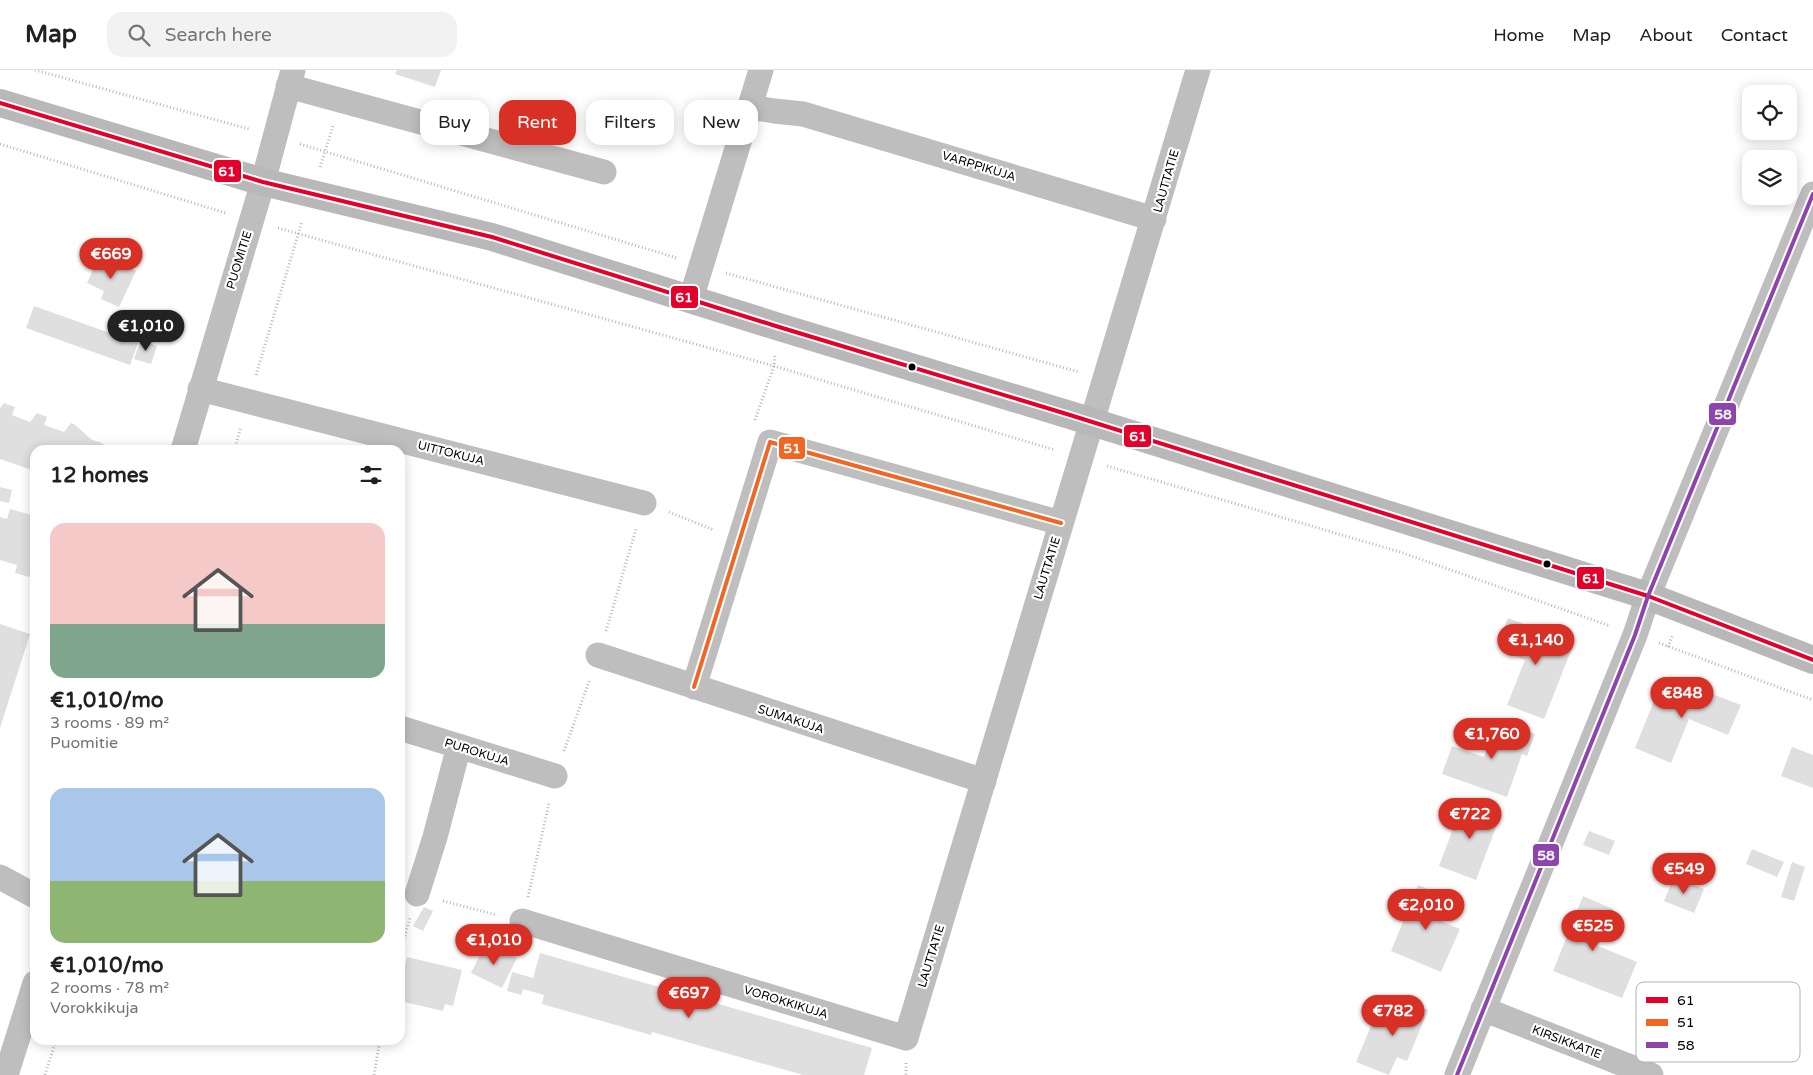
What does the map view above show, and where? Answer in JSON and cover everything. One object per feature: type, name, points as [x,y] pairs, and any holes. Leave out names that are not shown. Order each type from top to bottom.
[{"type":"street","points":[[753,100],[762,70]]},
{"type":"street","name":"LAUTTATIE","points":[[906,1038],[1198,70]]},
{"type":"street","name":"PUOMITIE","points":[[184,445],[263,182],[291,78]]},
{"type":"street","points":[[291,78],[341,100],[604,172]]},
{"type":"street","points":[[0,103],[263,182],[492,237],[1648,596],[1813,660]]},
{"type":"street","name":"VARPPIKUJA","points":[[758,109],[774,112],[803,114],[1154,219]]},
{"type":"street","points":[[690,300],[739,145]]},
{"type":"street","points":[[1457,1075],[1635,635],[1648,596],[1813,194]]},
{"type":"street","name":"UITTOKUJA","points":[[200,388],[644,503]]},
{"type":"street","points":[[694,687],[770,442],[1061,523]]},
{"type":"street","name":"SUMAKUJA","points":[[598,655],[984,781]]},
{"type":"street","name":"PUROKUJA","points":[[405,730],[555,776]]},
{"type":"street","points":[[417,894],[435,837],[459,746]]},
{"type":"street","points":[[0,877],[30,893]]},
{"type":"street","name":"VOROKKIKUJA","points":[[522,922],[906,1038]]},
{"type":"street","points":[[6,1075],[30,999]]},
{"type":"street","name":"KIRSIKKATIE","points":[[1483,1009],[1651,1075]]},
{"type":"path","points":[[35,70],[275,136],[702,266],[1105,379]]},
{"type":"path","points":[[236,445],[310,194],[326,152],[341,100]]},
{"type":"path","points":[[0,144],[251,221],[764,363],[1400,552],[1813,700]]},
{"type":"path","points":[[45,1075],[54,1045]]},
{"type":"path","points":[[374,1075],[379,1045]]},
{"type":"building","points":[[397,70],[441,70],[435,87],[395,74]]},
{"type":"building","points":[[100,255],[136,271],[119,307],[101,299],[104,291],[87,283]]},
{"type":"building","points":[[34,306],[138,343],[130,365],[26,328]]},
{"type":"building","points":[[141,340],[157,346],[151,364],[134,359]]},
{"type":"building","points":[[4,403],[15,407],[12,415],[30,422],[37,413],[47,417],[44,425],[64,432],[71,423],[74,424],[92,440],[104,445],[30,445],[30,469],[0,459],[0,408]]},
{"type":"building","points":[[0,487],[12,490],[9,503],[0,501]]},
{"type":"building","points":[[10,509],[30,515],[30,577],[15,573],[17,565],[0,560],[0,517],[7,519]]},
{"type":"building","points":[[1508,618],[1574,643],[1544,719],[1507,705],[1525,660],[1513,655],[1516,647],[1499,640]]},
{"type":"building","points":[[0,624],[30,634],[0,728]]},
{"type":"building","points":[[1662,681],[1697,696],[1699,689],[1741,705],[1728,735],[1689,719],[1671,763],[1635,748]]},
{"type":"building","points":[[1498,720],[1535,734],[1527,756],[1522,754],[1507,797],[1442,774],[1452,746],[1484,757]]},
{"type":"building","points":[[1792,747],[1813,755],[1813,788],[1781,776]]},
{"type":"building","points":[[1464,800],[1501,814],[1476,880],[1439,866]]},
{"type":"building","points":[[1589,831],[1615,841],[1609,855],[1583,845]]},
{"type":"building","points":[[1752,849],[1784,862],[1777,877],[1746,864]]},
{"type":"building","points":[[1792,862],[1805,867],[1794,901],[1781,897]]},
{"type":"building","points":[[1674,877],[1704,889],[1694,913],[1664,901]]},
{"type":"building","points":[[1418,885],[1446,896],[1436,919],[1460,929],[1441,972],[1391,951]]},
{"type":"building","points":[[1583,896],[1613,909],[1598,946],[1637,962],[1622,998],[1553,971]]},
{"type":"building","points":[[424,907],[433,911],[423,931],[413,926]]},
{"type":"building","points":[[486,943],[517,958],[502,988],[471,973]]},
{"type":"building","points":[[540,953],[872,1048],[864,1075],[803,1075],[652,1032],[651,1035],[542,1004],[544,995],[523,989],[521,995],[507,991],[512,972],[533,978]]},
{"type":"building","points":[[407,957],[462,970],[453,1006],[445,1004],[443,1011],[405,1002],[405,965]]},
{"type":"building","points":[[1396,998],[1428,1010],[1407,1061],[1397,1057],[1389,1075],[1356,1062],[1373,1021],[1385,1026]]},
{"type":"transit line","name":"61","points":[[0,103],[263,182],[492,237],[1648,596],[1813,660]]},
{"type":"transit line","name":"58","points":[[1457,1075],[1635,635],[1648,596],[1813,194]]},
{"type":"transit line","name":"51","points":[[694,687],[770,442],[1061,523]]}]
